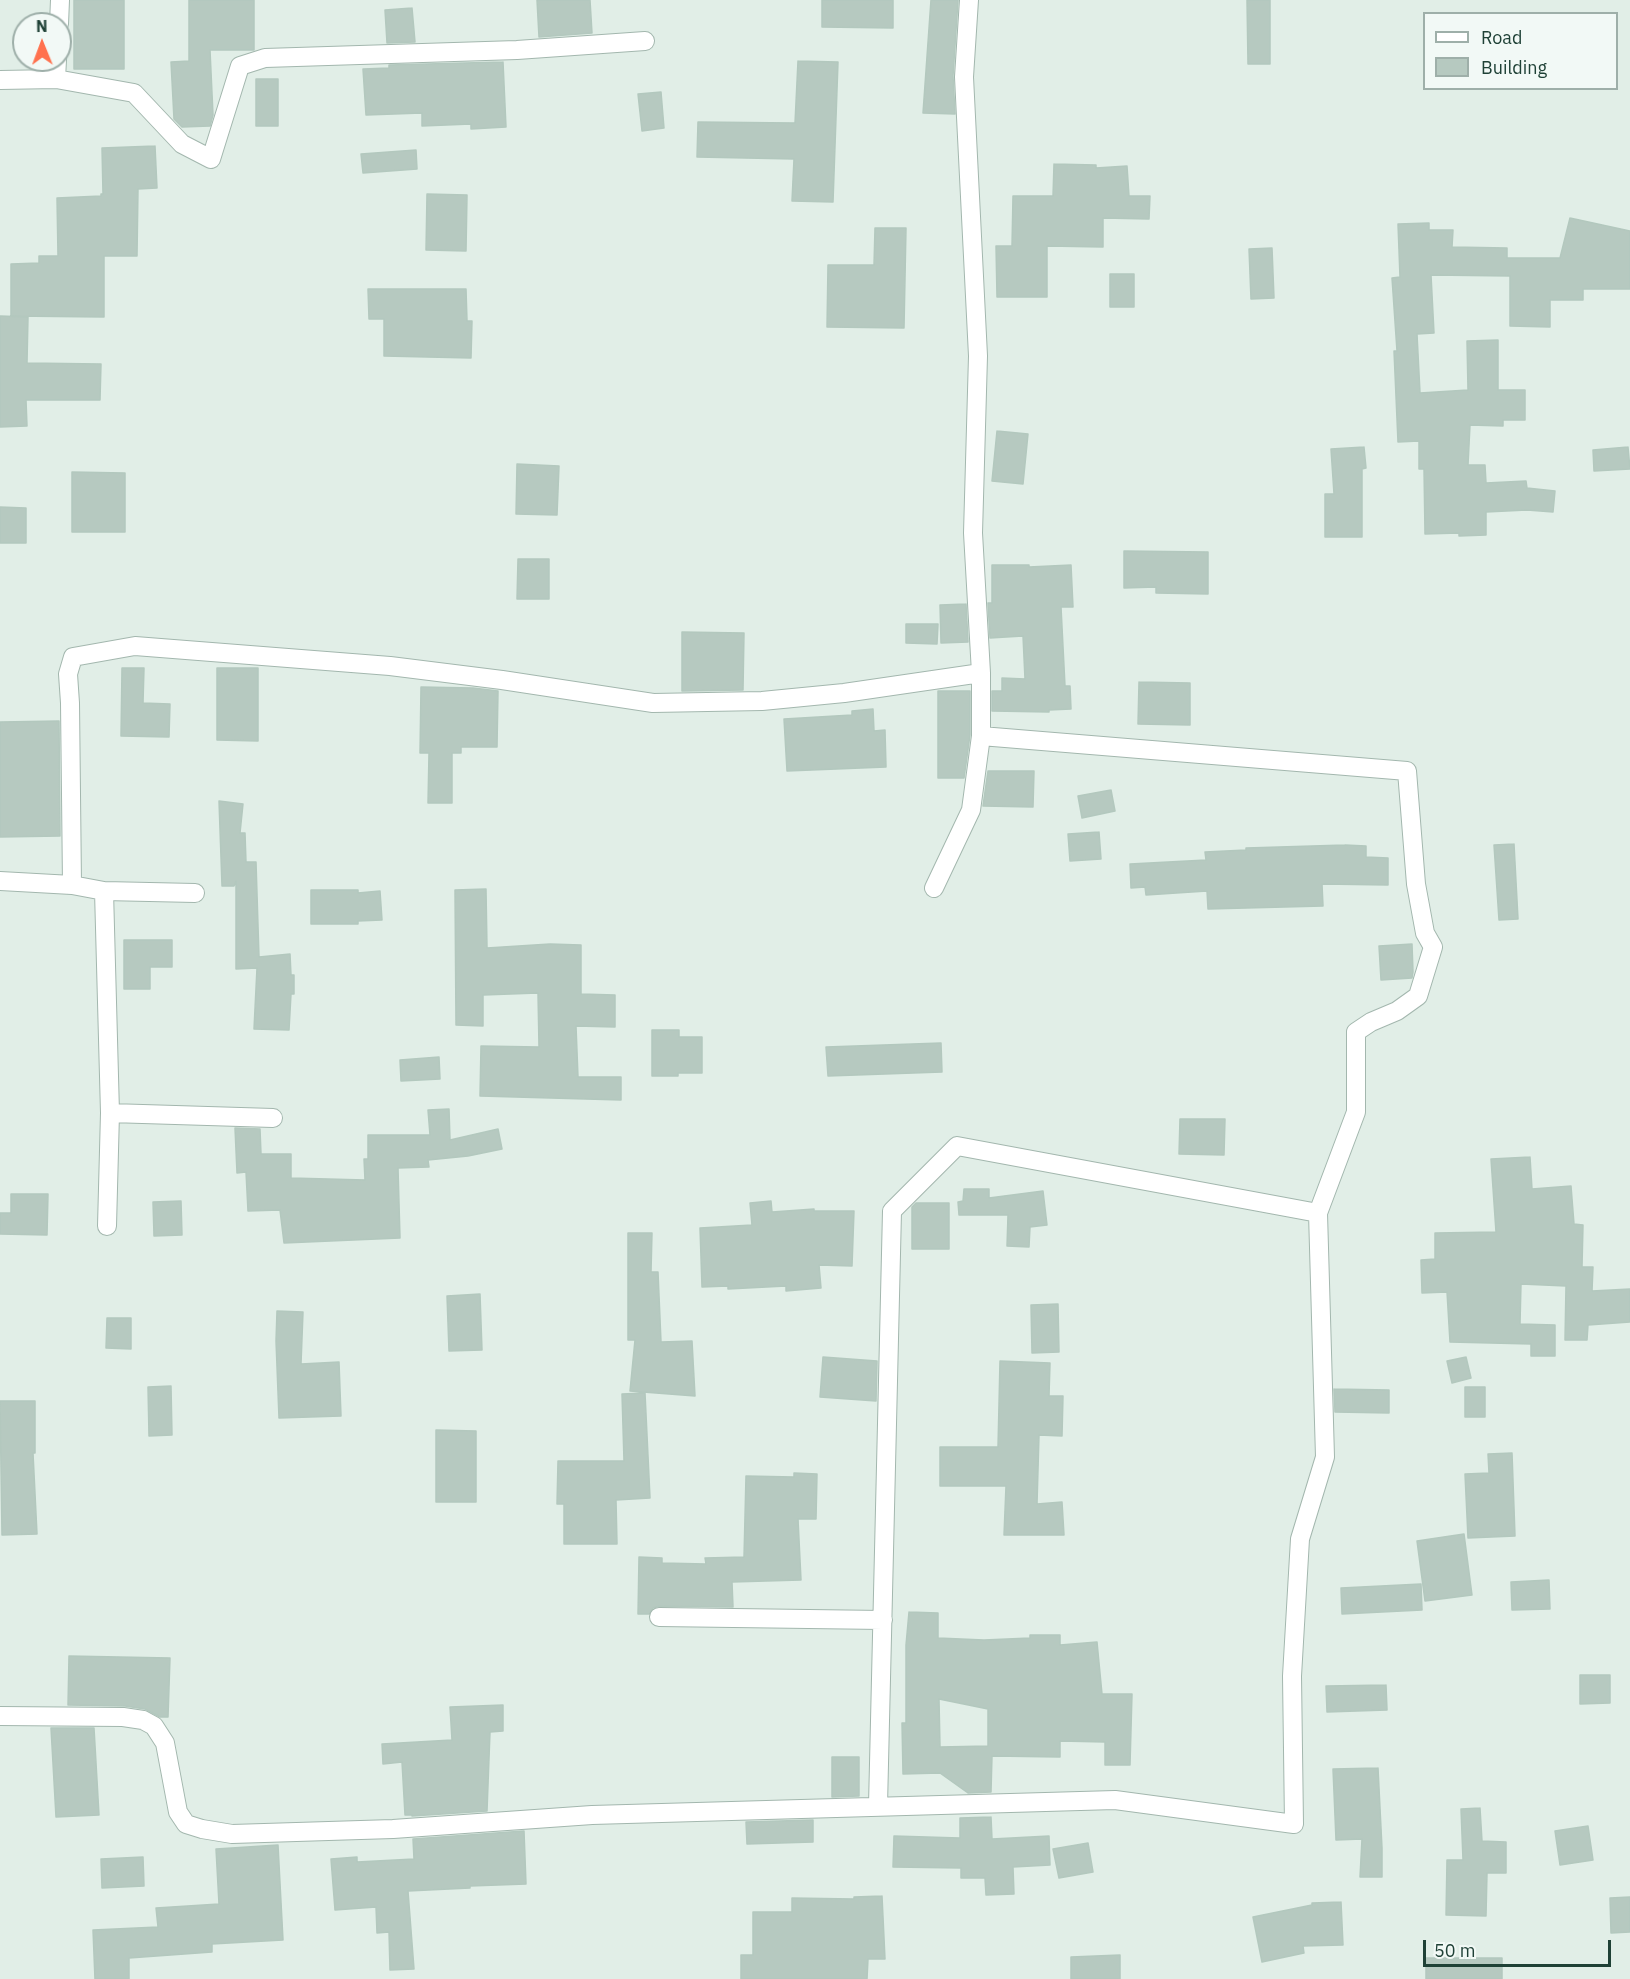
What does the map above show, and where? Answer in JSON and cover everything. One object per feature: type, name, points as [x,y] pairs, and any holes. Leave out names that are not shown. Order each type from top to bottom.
[{"type":"street","points":[[934,888],[971,810],[981,736],[981,674],[973,533],[978,356],[964,77],[969,0]]},
{"type":"street","points":[[0,80],[56,79],[134,93],[182,144],[212,159],[240,66],[265,58],[517,50],[645,41]]},
{"type":"street","points":[[56,72],[56,79]]},
{"type":"street","points":[[72,885],[68,674],[73,657],[135,646],[390,666],[653,703],[762,701],[844,693],[981,674]]},
{"type":"street","points":[[0,1716],[123,1717],[143,1720],[154,1726],[165,1743],[178,1812],[186,1824],[232,1834],[393,1829],[592,1815],[1115,1800],[1294,1824],[1292,1676],[1300,1539],[1325,1457],[1318,1213],[1356,1112],[1356,1032],[1371,1022],[1397,1011],[1418,996],[1433,947],[1425,933],[1416,884],[1407,771],[981,736]]},
{"type":"street","points":[[0,881],[72,885],[104,891],[195,893]]},
{"type":"street","points":[[104,891],[110,1113],[107,1226]]},
{"type":"street","points":[[110,1113],[273,1118]]},
{"type":"street","points":[[878,1806],[892,1211],[957,1146],[1318,1213]]},
{"type":"street","points":[[659,1617],[883,1620]]},
{"type":"building","points":[[74,0],[124,0],[124,69],[74,69]]},
{"type":"building","points":[[189,0],[254,0],[254,50],[210,50],[213,115],[210,126],[182,127],[174,119],[171,62],[189,61]]},
{"type":"building","points":[[537,0],[590,0],[592,33],[539,37]]},
{"type":"building","points":[[822,0],[893,0],[893,28],[822,27]]},
{"type":"building","points":[[931,0],[958,0],[953,76],[955,114],[923,113]]},
{"type":"building","points":[[1247,0],[1270,0],[1270,64],[1248,64]]},
{"type":"building","points":[[412,8],[415,42],[387,43],[385,10]]},
{"type":"building","points":[[798,61],[838,62],[833,202],[792,201],[794,159],[697,157],[698,122],[795,123]]},
{"type":"building","points":[[503,62],[506,127],[471,129],[471,124],[422,126],[422,113],[366,115],[363,69],[389,68],[389,65]]},
{"type":"building","points":[[256,79],[278,79],[278,126],[256,126]]},
{"type":"building","points":[[661,92],[664,128],[642,131],[638,94]]},
{"type":"building","points":[[155,146],[157,188],[138,189],[137,256],[104,256],[104,317],[11,316],[11,264],[39,263],[39,256],[58,256],[57,198],[101,196],[103,194],[102,148]]},
{"type":"building","points":[[416,150],[417,169],[363,173],[361,154]]},
{"type":"building","points":[[1054,164],[1096,165],[1096,168],[1127,166],[1129,196],[1150,196],[1149,219],[1103,218],[1103,247],[1047,246],[1047,297],[997,297],[996,246],[1012,246],[1013,196],[1053,196]]},
{"type":"building","points":[[427,194],[467,195],[466,251],[426,250]]},
{"type":"building","points":[[1570,218],[1630,231],[1630,289],[1583,289],[1583,300],[1550,300],[1550,327],[1510,326],[1510,276],[1431,275],[1434,333],[1417,334],[1420,393],[1468,390],[1467,341],[1498,340],[1498,390],[1525,390],[1525,420],[1503,420],[1503,426],[1470,425],[1468,465],[1485,465],[1486,483],[1526,481],[1527,488],[1555,491],[1553,512],[1527,510],[1486,512],[1486,535],[1425,534],[1424,469],[1419,469],[1419,441],[1398,442],[1394,351],[1397,351],[1392,278],[1400,277],[1398,224],[1429,223],[1429,230],[1453,230],[1452,247],[1507,248],[1507,258],[1560,258]]},
{"type":"building","points":[[875,228],[906,228],[904,328],[827,327],[828,265],[874,265]]},
{"type":"building","points":[[1272,248],[1274,298],[1251,299],[1249,249]]},
{"type":"building","points":[[1110,274],[1134,274],[1134,307],[1110,307]]},
{"type":"building","points":[[368,289],[466,289],[467,321],[472,321],[471,358],[384,356],[384,319],[369,319]]},
{"type":"building","points":[[0,316],[28,317],[27,363],[101,364],[100,400],[26,400],[27,426],[0,427]]},
{"type":"building","points":[[997,431],[1028,434],[1023,484],[992,481]]},
{"type":"building","points":[[1364,447],[1366,468],[1362,469],[1362,537],[1325,537],[1325,494],[1334,494],[1331,449]]},
{"type":"building","points":[[1628,447],[1630,469],[1594,471],[1593,450]]},
{"type":"building","points":[[517,464],[559,466],[557,515],[516,514]]},
{"type":"building","points":[[72,472],[125,473],[125,532],[72,532]]},
{"type":"building","points":[[0,507],[26,508],[26,543],[0,543]]},
{"type":"building","points":[[1124,551],[1208,552],[1208,594],[1156,593],[1156,587],[1124,588]]},
{"type":"building","points":[[518,559],[549,559],[549,599],[517,599]]},
{"type":"building","points":[[992,565],[1029,565],[1029,567],[1071,565],[1073,607],[1061,607],[1065,686],[1070,686],[1071,709],[1049,710],[1049,712],[992,711],[992,691],[1002,691],[1002,678],[1025,679],[1023,636],[990,638],[988,603],[992,603]]},
{"type":"building","points":[[966,604],[968,642],[941,643],[940,605]]},
{"type":"building","points":[[906,624],[938,624],[937,644],[906,643]]},
{"type":"building","points":[[682,632],[744,633],[743,690],[682,691]]},
{"type":"building","points":[[122,668],[144,668],[143,703],[170,704],[169,737],[121,736]]},
{"type":"building","points":[[217,668],[258,668],[258,741],[217,740]]},
{"type":"building","points":[[1139,682],[1190,683],[1190,725],[1138,724]]},
{"type":"building","points":[[421,687],[498,691],[497,747],[461,747],[461,753],[452,753],[452,803],[428,803],[429,753],[420,753]]},
{"type":"building","points":[[938,691],[970,691],[970,735],[964,778],[938,778]]},
{"type":"building","points":[[873,709],[874,731],[885,730],[886,767],[787,771],[784,719],[852,715],[852,711]]},
{"type":"building","points":[[59,721],[60,836],[0,837],[0,722]]},
{"type":"building","points":[[988,771],[1034,771],[1033,807],[983,806]]},
{"type":"building","points":[[1111,790],[1115,811],[1082,818],[1078,796]]},
{"type":"building","points":[[219,801],[243,804],[240,833],[245,833],[246,862],[256,862],[259,957],[290,954],[291,975],[294,975],[294,994],[291,994],[289,1030],[254,1029],[257,968],[236,969],[236,881],[234,886],[222,886]]},
{"type":"building","points":[[1099,832],[1101,859],[1070,861],[1068,834]]},
{"type":"building","points":[[1514,844],[1518,919],[1499,920],[1494,845]]},
{"type":"building","points":[[1366,846],[1366,857],[1388,858],[1388,885],[1322,884],[1323,906],[1208,909],[1207,891],[1146,895],[1145,887],[1131,888],[1130,864],[1206,860],[1205,852],[1246,850],[1246,848]]},
{"type":"building","points":[[486,889],[487,948],[550,944],[581,945],[581,994],[615,995],[615,1027],[576,1026],[578,1077],[621,1077],[621,1100],[480,1096],[481,1046],[539,1047],[538,993],[483,995],[483,1026],[456,1025],[455,890]]},
{"type":"building","points":[[311,890],[358,890],[358,893],[380,891],[382,920],[358,921],[358,924],[311,924]]},
{"type":"building","points":[[124,940],[172,940],[172,967],[150,967],[150,989],[124,989]]},
{"type":"building","points":[[1412,944],[1412,978],[1381,980],[1379,946]]},
{"type":"building","points":[[652,1030],[679,1030],[679,1037],[702,1037],[702,1073],[652,1076]]},
{"type":"building","points":[[941,1043],[942,1072],[828,1076],[826,1047]]},
{"type":"building","points":[[439,1057],[440,1079],[401,1081],[400,1060]]},
{"type":"building","points":[[449,1109],[450,1140],[498,1129],[502,1149],[468,1156],[428,1160],[429,1167],[398,1168],[400,1238],[284,1243],[280,1210],[248,1211],[246,1172],[237,1173],[235,1128],[260,1129],[261,1154],[291,1154],[291,1178],[365,1180],[364,1159],[368,1159],[368,1135],[430,1135],[428,1110]]},
{"type":"building","points":[[1180,1119],[1225,1119],[1224,1155],[1179,1154]]},
{"type":"building","points":[[1530,1157],[1532,1189],[1571,1186],[1574,1224],[1583,1225],[1582,1267],[1593,1267],[1592,1291],[1630,1289],[1630,1322],[1588,1325],[1587,1340],[1565,1340],[1566,1286],[1521,1284],[1520,1324],[1555,1325],[1555,1356],[1531,1356],[1531,1344],[1450,1342],[1447,1292],[1422,1293],[1421,1260],[1435,1259],[1435,1233],[1496,1232],[1491,1159]]},
{"type":"building","points":[[964,1189],[989,1189],[989,1198],[1043,1191],[1047,1225],[1030,1227],[1029,1247],[1007,1246],[1008,1215],[959,1215],[958,1202],[963,1201]]},
{"type":"building","points":[[11,1194],[48,1194],[47,1235],[0,1234],[0,1213],[11,1213]]},
{"type":"building","points":[[181,1201],[182,1235],[154,1236],[153,1202]]},
{"type":"building","points":[[771,1201],[772,1212],[814,1209],[814,1211],[854,1211],[852,1266],[819,1265],[821,1288],[786,1291],[786,1286],[728,1289],[728,1286],[702,1287],[700,1228],[752,1225],[750,1203]]},
{"type":"building","points":[[916,1203],[949,1203],[949,1249],[912,1249],[912,1207]]},
{"type":"building","points":[[628,1233],[652,1233],[651,1272],[658,1272],[661,1342],[692,1341],[695,1396],[630,1391],[635,1340],[628,1340]]},
{"type":"building","points":[[480,1294],[482,1350],[449,1351],[447,1296]]},
{"type":"building","points":[[1058,1304],[1059,1352],[1032,1353],[1031,1305]]},
{"type":"building","points":[[277,1311],[303,1312],[301,1364],[339,1362],[341,1416],[279,1418]]},
{"type":"building","points":[[107,1318],[131,1318],[131,1349],[106,1348]]},
{"type":"building","points":[[823,1357],[877,1361],[876,1401],[820,1397]]},
{"type":"building","points":[[1466,1357],[1471,1378],[1452,1383],[1447,1361]]},
{"type":"building","points":[[1000,1361],[1050,1363],[1049,1396],[1063,1396],[1062,1436],[1039,1435],[1037,1504],[1062,1502],[1064,1535],[1004,1535],[1006,1486],[940,1486],[940,1447],[998,1447]]},
{"type":"building","points":[[171,1386],[172,1435],[149,1436],[148,1387]]},
{"type":"building","points":[[1465,1387],[1485,1387],[1485,1417],[1465,1417]]},
{"type":"building","points":[[1334,1389],[1389,1390],[1389,1413],[1335,1412]]},
{"type":"building","points":[[645,1393],[650,1498],[616,1500],[617,1544],[564,1544],[564,1504],[557,1504],[558,1461],[624,1461],[622,1394]]},
{"type":"building","points":[[0,1401],[35,1401],[35,1453],[33,1453],[37,1534],[2,1535]]},
{"type":"building","points":[[436,1430],[476,1431],[476,1502],[436,1502]]},
{"type":"building","points":[[1512,1453],[1515,1536],[1468,1538],[1465,1474],[1489,1473],[1488,1454]]},
{"type":"building","points":[[794,1473],[817,1474],[816,1519],[798,1519],[801,1580],[732,1582],[733,1607],[659,1606],[653,1608],[649,1614],[638,1614],[639,1557],[662,1558],[662,1563],[706,1564],[705,1558],[744,1557],[746,1476],[794,1477]]},
{"type":"building","points":[[1464,1534],[1472,1595],[1425,1601],[1417,1541]]},
{"type":"building","points":[[1549,1580],[1550,1609],[1512,1610],[1511,1582]]},
{"type":"building","points":[[1421,1584],[1422,1610],[1342,1614],[1341,1588]]},
{"type":"building","points":[[909,1612],[938,1613],[938,1638],[984,1640],[1030,1638],[1030,1635],[1060,1635],[1060,1645],[1097,1642],[1102,1694],[1132,1694],[1130,1765],[1105,1765],[1105,1742],[1060,1741],[1060,1757],[992,1756],[991,1792],[968,1793],[940,1773],[903,1774],[902,1723],[906,1723],[906,1645]],"holes":[[[939,1699],[988,1709],[988,1746],[940,1747]]]},
{"type":"building","points":[[69,1656],[170,1658],[168,1717],[160,1717],[145,1709],[125,1706],[68,1705]]},
{"type":"building","points":[[1580,1675],[1610,1675],[1610,1703],[1580,1704]]},
{"type":"building","points":[[1386,1685],[1387,1710],[1327,1712],[1326,1686]]},
{"type":"building","points":[[503,1705],[503,1731],[490,1732],[487,1811],[405,1815],[402,1762],[383,1764],[382,1744],[452,1740],[450,1707]]},
{"type":"building","points":[[51,1728],[94,1728],[99,1815],[56,1817]]},
{"type":"building","points":[[832,1757],[859,1757],[859,1796],[832,1797]]},
{"type":"building","points":[[1378,1768],[1382,1877],[1360,1877],[1362,1839],[1336,1840],[1333,1769]]},
{"type":"building","points":[[1480,1808],[1482,1841],[1506,1842],[1506,1873],[1487,1873],[1486,1916],[1446,1915],[1447,1860],[1463,1860],[1461,1809]]},
{"type":"building","points":[[991,1817],[992,1839],[1049,1836],[1050,1865],[1013,1867],[1014,1894],[986,1895],[985,1878],[961,1878],[961,1868],[893,1867],[894,1836],[960,1838],[960,1818]]},
{"type":"building","points":[[813,1820],[813,1842],[747,1844],[746,1822]]},
{"type":"building","points":[[1588,1826],[1593,1860],[1560,1865],[1555,1831]]},
{"type":"building","points":[[524,1831],[526,1884],[408,1891],[414,1969],[390,1970],[389,1932],[377,1933],[376,1907],[335,1910],[331,1859],[357,1857],[357,1862],[414,1859],[413,1839]]},
{"type":"building","points":[[1088,1843],[1093,1872],[1059,1878],[1053,1849]]},
{"type":"building","points":[[278,1845],[283,1940],[212,1944],[212,1952],[129,1958],[129,1979],[95,1979],[93,1930],[158,1927],[156,1908],[219,1904],[216,1849]]},
{"type":"building","points":[[143,1857],[144,1886],[102,1888],[101,1859]]},
{"type":"building","points":[[882,1896],[885,1959],[868,1959],[867,1979],[741,1979],[741,1955],[753,1955],[753,1912],[792,1912],[792,1898],[854,1899],[854,1897]]},
{"type":"building","points":[[1630,1897],[1630,1932],[1611,1933],[1610,1898]]},
{"type":"building","points":[[1341,1902],[1343,1945],[1303,1946],[1304,1953],[1262,1962],[1253,1917],[1312,1905],[1312,1903]]},
{"type":"building","points":[[1120,1955],[1120,1979],[1071,1979],[1071,1957]]},
{"type":"building","points":[[1426,1958],[1502,1958],[1502,1979],[1426,1979]]}]
